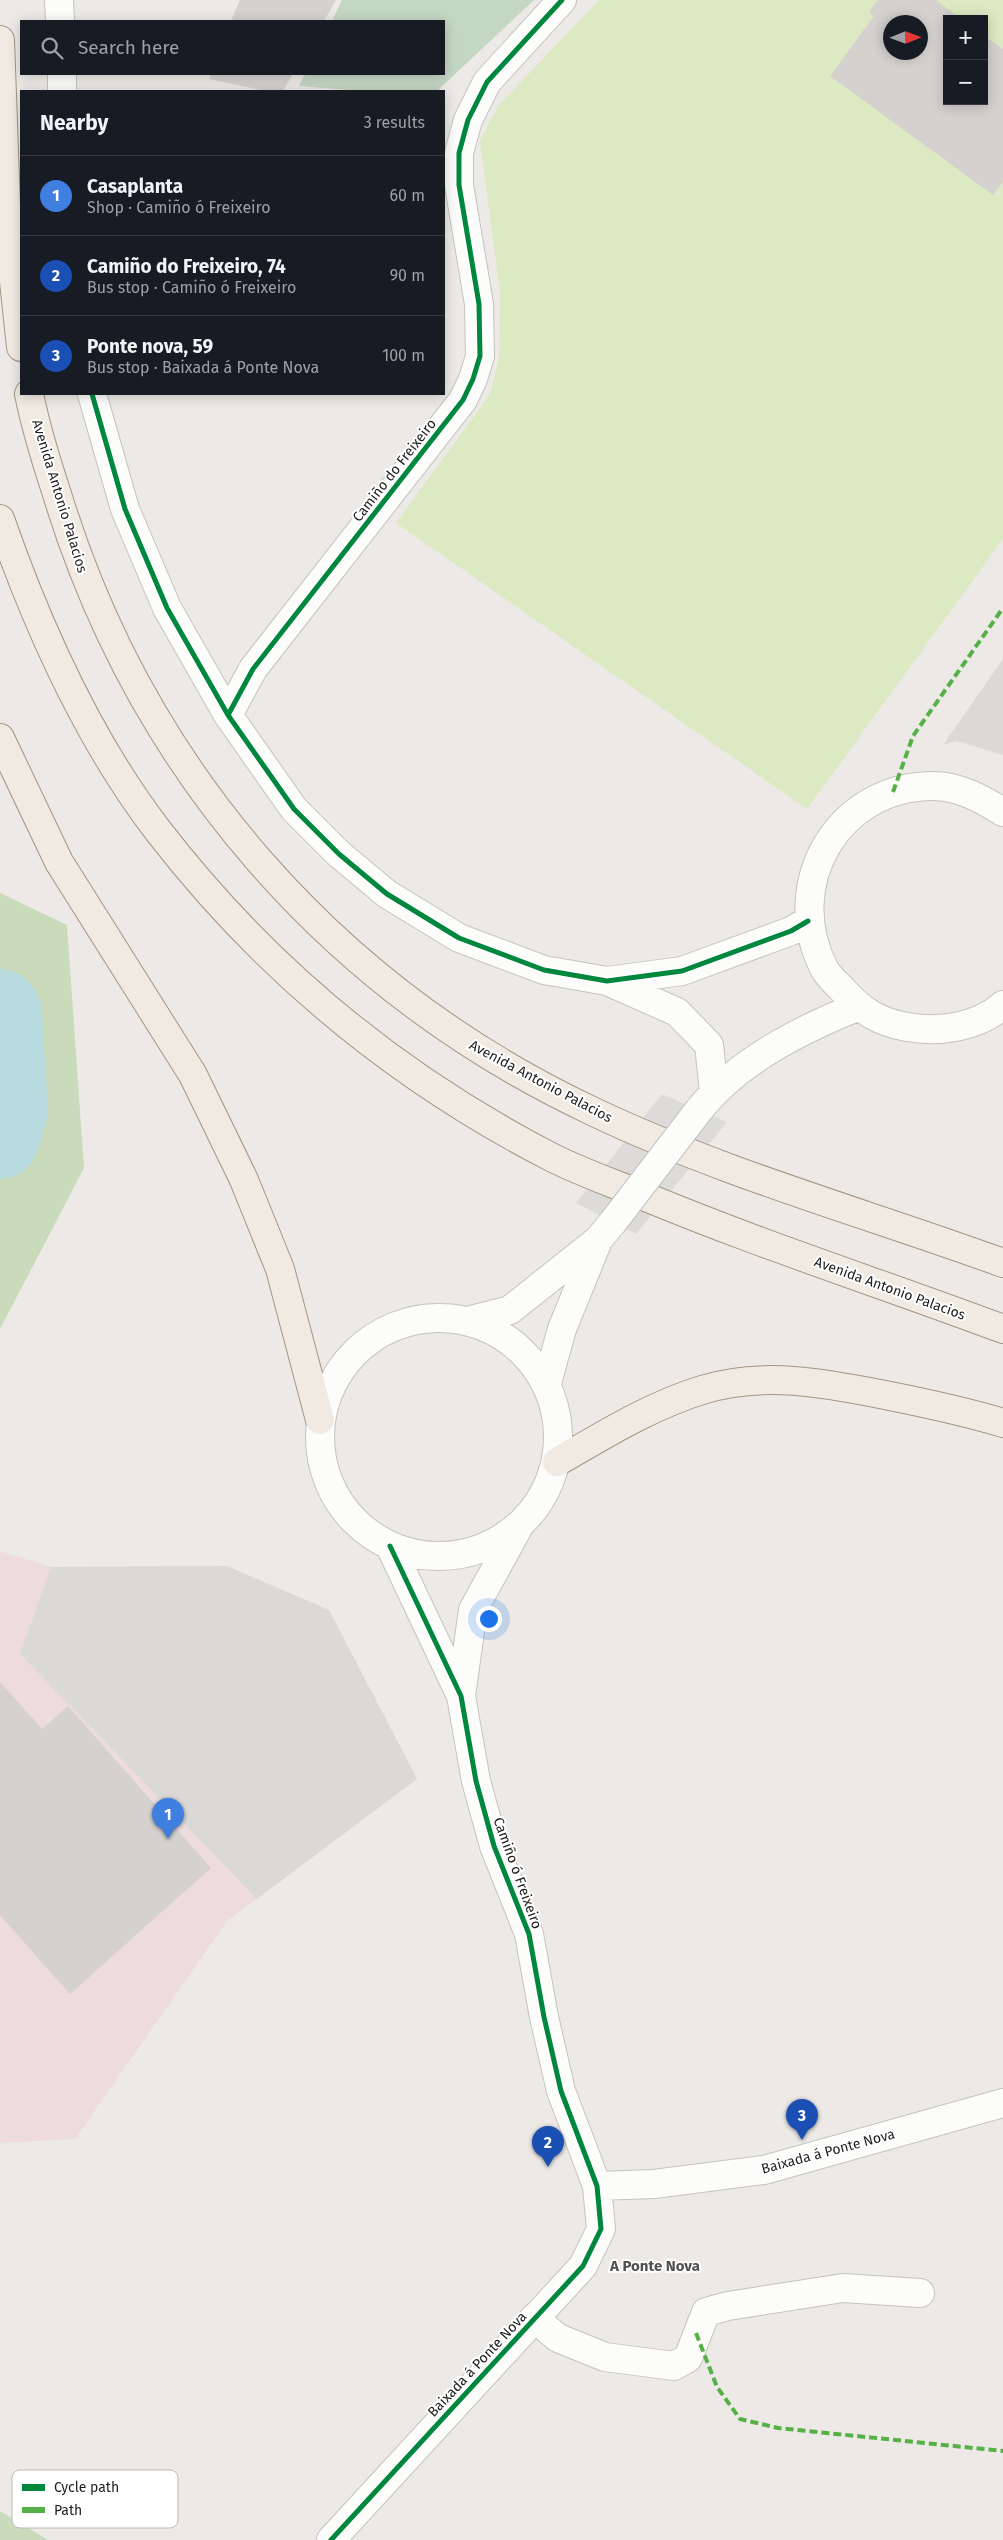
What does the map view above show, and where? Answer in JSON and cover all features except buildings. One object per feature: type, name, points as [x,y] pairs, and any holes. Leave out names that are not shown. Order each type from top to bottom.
[{"type":"main road","points":[[0,40],[6,206],[20,337]]},
{"type":"main road","name":"Avenida Antonio Palacios","points":[[29,395],[44,452],[74,550],[105,625],[140,692],[184,765],[230,826],[273,877],[323,929],[411,1003],[486,1053],[591,1111],[727,1168],[902,1226],[1003,1263]]},
{"type":"main road","name":"Avenida Antonio Palacios","points":[[0,519],[25,591],[58,663],[87,719],[158,830],[239,928],[340,1022],[392,1060],[461,1105],[554,1159],[699,1220],[1003,1329]]},
{"type":"main road","points":[[0,738],[59,862],[193,1075],[244,1180],[280,1269],[320,1420]]},
{"type":"main road","points":[[557,1462],[633,1418],[703,1390],[768,1379],[832,1385],[954,1408],[1003,1423]]},
{"type":"street","points":[[59,0],[60,20]]},
{"type":"street","name":"Camiño do Freixeiro","points":[[228,715],[253,669],[463,400],[473,379],[480,356],[479,304],[459,185],[458,153],[468,120],[486,82],[562,0]]},
{"type":"street","points":[[62,75],[62,90]]},
{"type":"street","points":[[92,395],[125,509],[167,608],[228,715],[294,810],[339,854],[387,894],[459,938],[544,970],[607,981],[677,1012],[709,1045],[706,1101]]},
{"type":"street","points":[[1003,812],[975,795],[934,786],[893,792],[856,811],[827,841],[811,879],[808,921],[824,969],[857,1007],[890,1024],[926,1031],[962,1026],[996,1011],[1003,1004]]},
{"type":"street","points":[[607,981],[682,971],[791,931],[808,921]]},
{"type":"street","points":[[471,1320],[516,1344],[547,1383],[558,1422],[557,1462],[542,1498],[518,1528],[479,1550],[435,1557],[390,1546],[361,1528],[338,1501],[324,1469],[319,1445],[320,1420],[338,1372],[374,1336],[420,1318],[471,1320],[510,1310],[605,1231],[706,1101],[763,1054],[857,1007]]},
{"type":"street","points":[[547,1383],[562,1329],[605,1231]]},
{"type":"street","name":"Camiño ó Freixeiro","points":[[461,1696],[473,1610],[518,1528]]},
{"type":"street","name":"Camiño ó Freixeiro","points":[[390,1546],[461,1696],[476,1781],[494,1846],[529,1934],[544,2016],[562,2091],[597,2186]]},
{"type":"street","name":"Baixada á Ponte Nova","points":[[331,2540],[583,2266],[601,2229],[597,2186],[654,2184],[764,2170],[1003,2103]]},
{"type":"street","points":[[534,2318],[558,2338],[605,2357],[674,2366],[688,2358],[706,2312],[728,2306],[843,2288],[920,2293]]},
{"type":"shaded area","points":[[1003,659],[1003,755],[957,741],[943,745]]},
{"type":"shaded area","points":[[0,1551],[51,1567],[227,1566],[329,1610],[417,1779],[227,1921],[75,2139],[0,2143]]},
{"type":"shaded area","points":[[227,1566],[329,1610],[417,1779],[257,1899],[20,1654],[51,1567]]},
{"type":"green space","points":[[342,0],[534,0],[438,90],[348,90],[299,86],[304,75],[445,75],[445,20],[332,20]]},
{"type":"green space","points":[[599,0],[1003,0],[1003,539],[807,809],[396,523],[490,394],[499,357],[500,292],[480,141],[498,106]]},
{"type":"green space","points":[[0,893],[67,925],[84,1168],[0,1329]]},
{"type":"green space","points":[[0,2511],[12,2518],[12,2528],[28,2528],[48,2540],[0,2540]]},
{"type":"pier","points":[[662,1094],[727,1122],[636,1234],[576,1203]]},
{"type":"waterway","points":[[0,1008],[3,1013],[9,1111],[0,1140]]},
{"type":"marked path","points":[[893,792],[913,736],[1003,608]]},
{"type":"marked path","points":[[696,2333],[717,2387],[740,2419],[778,2428],[1003,2451]]},
{"type":"cycle path","points":[[228,715],[253,669],[463,400],[473,379],[480,356],[479,304],[459,185],[459,153],[468,120],[487,82],[562,0]]},
{"type":"cycle path","points":[[92,395],[125,509],[167,608],[228,715],[294,809],[339,854],[387,894],[459,938],[544,970],[607,981],[682,971],[791,931],[808,921]]},
{"type":"cycle path","points":[[331,2540],[583,2266],[601,2229],[597,2186],[561,2091],[544,2017],[529,1934],[494,1846],[476,1781],[461,1696],[390,1546]]},
{"type":"place","name":"Casaplanta","points":[[168,1839]]},
{"type":"place","name":"Ponte nova, 59","points":[[802,2140]]},
{"type":"place","name":"Camiño do Freixeiro, 74","points":[[548,2167]]},
{"type":"district","name":"A Ponte Nova","points":[[655,2266]]}]
